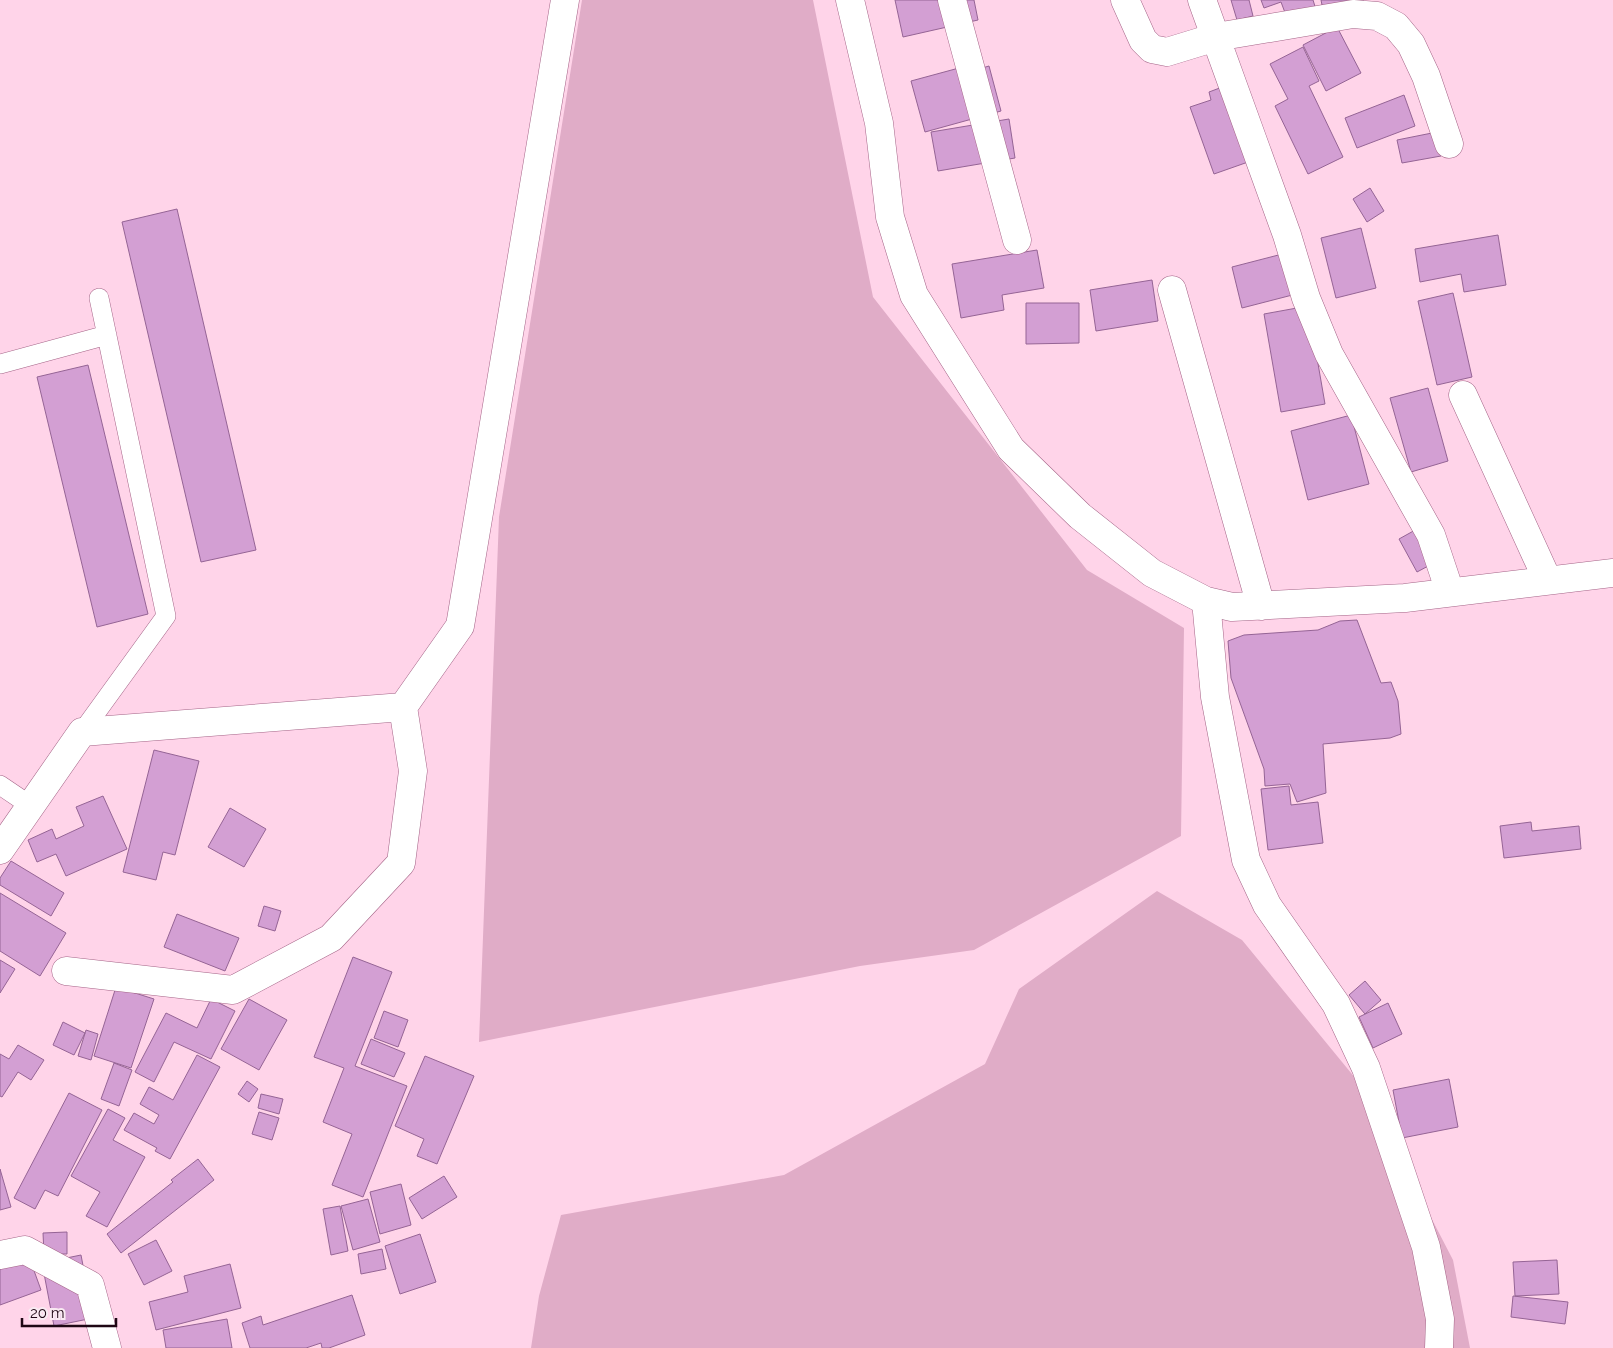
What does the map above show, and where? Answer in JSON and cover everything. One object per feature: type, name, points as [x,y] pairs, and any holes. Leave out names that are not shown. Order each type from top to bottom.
[{"type":"street","points":[[66,971],[233,990],[331,938],[401,863],[413,771],[404,707],[460,626],[565,0]]},
{"type":"street","points":[[850,0],[879,123],[890,216],[914,296],[1011,449],[1080,516],[1144,567],[1206,601],[1232,607],[1405,598],[1547,579],[1613,573]]},
{"type":"street","points":[[952,0],[1016,240]]},
{"type":"street","points":[[1125,0],[1142,40],[1152,50],[1167,52],[1216,37],[1353,14],[1377,16],[1396,26],[1411,44],[1426,76],[1449,144]]},
{"type":"street","points":[[1202,0],[1287,235],[1306,298],[1325,344],[1431,535],[1450,592]]},
{"type":"street","points":[[1172,290],[1261,606]]},
{"type":"street","points":[[1463,395],[1547,579]]},
{"type":"street","points":[[1206,601],[1215,697],[1246,860],[1268,905],[1336,1004],[1366,1068],[1426,1246],[1440,1319],[1439,1348]]},
{"type":"street","points":[[0,850],[82,732],[404,707]]},
{"type":"street","points":[[0,1256],[25,1250],[90,1285],[107,1348]]},
{"type":"lane","points":[[82,732],[166,616],[100,298]]},
{"type":"lane","points":[[0,364],[107,335]]},
{"type":"lane","points":[[0,785],[31,806]]},
{"type":"shaded area","points":[[582,0],[813,0],[873,297],[1087,570],[1184,628],[1181,836],[974,950],[860,966],[479,1042],[499,517]]},
{"type":"shaded area","points":[[1157,891],[1242,940],[1365,1090],[1453,1260],[1470,1348],[531,1348],[539,1296],[561,1215],[784,1175],[985,1064],[1019,989]]},
{"type":"building","points":[[895,0],[974,0],[978,20],[903,37]]},
{"type":"building","points":[[1231,0],[1249,0],[1253,16],[1237,20]]},
{"type":"building","points":[[1261,0],[1313,0],[1318,16],[1290,26],[1281,2],[1264,8]]},
{"type":"building","points":[[1321,0],[1364,0],[1323,10]]},
{"type":"building","points":[[1337,27],[1361,73],[1326,91],[1303,45]]},
{"type":"building","points":[[1303,47],[1319,81],[1309,86],[1343,157],[1308,174],[1275,106],[1288,99],[1270,64]]},
{"type":"building","points":[[970,65],[972,71],[989,66],[1001,111],[925,132],[911,81]]},
{"type":"building","points":[[1241,80],[1268,155],[1214,174],[1190,107],[1211,100],[1209,92]]},
{"type":"building","points":[[1404,95],[1415,126],[1357,148],[1345,118]]},
{"type":"building","points":[[1009,119],[1015,158],[938,171],[931,132]]},
{"type":"building","points":[[1437,132],[1441,156],[1402,163],[1397,140]]},
{"type":"building","points":[[1370,188],[1384,211],[1367,222],[1353,199]]},
{"type":"building","points":[[177,209],[256,550],[201,562],[122,222]]},
{"type":"building","points":[[1361,228],[1376,288],[1336,298],[1321,238]]},
{"type":"building","points":[[1498,235],[1506,285],[1464,292],[1461,274],[1420,282],[1415,249]]},
{"type":"building","points":[[1037,250],[1044,288],[1002,295],[1004,310],[961,318],[952,264]]},
{"type":"building","points":[[1294,251],[1304,292],[1242,308],[1232,267]]},
{"type":"building","points":[[1152,280],[1158,321],[1096,331],[1090,290]]},
{"type":"building","points":[[1453,293],[1472,377],[1437,385],[1418,301]]},
{"type":"building","points":[[1026,303],[1079,303],[1079,343],[1026,344]]},
{"type":"building","points":[[1308,306],[1325,404],[1281,412],[1264,314]]},
{"type":"building","points":[[88,365],[148,614],[97,627],[37,377]]},
{"type":"building","points":[[1428,388],[1448,461],[1411,472],[1390,398]]},
{"type":"building","points":[[1351,415],[1369,484],[1308,500],[1291,431]]},
{"type":"building","points":[[1426,524],[1445,557],[1417,572],[1399,539]]},
{"type":"building","points":[[1357,620],[1381,683],[1391,682],[1398,701],[1401,734],[1390,738],[1323,744],[1326,793],[1297,802],[1290,784],[1265,786],[1264,769],[1231,678],[1228,641],[1244,635],[1318,630],[1340,621]]},
{"type":"building","points":[[154,750],[199,761],[175,855],[163,852],[156,880],[123,872]]},
{"type":"building","points":[[1289,786],[1291,805],[1318,802],[1323,843],[1268,850],[1261,789]]},
{"type":"building","points":[[103,796],[127,849],[66,876],[56,854],[37,862],[28,840],[52,829],[56,839],[84,826],[76,807]]},
{"type":"building","points":[[230,808],[266,829],[244,867],[208,847]]},
{"type":"building","points":[[1531,822],[1532,831],[1579,826],[1581,849],[1504,858],[1500,826]]},
{"type":"building","points":[[11,861],[64,893],[51,916],[0,885],[0,878]]},
{"type":"building","points":[[0,893],[66,933],[40,976],[0,951]]},
{"type":"building","points":[[264,906],[281,911],[275,931],[258,926]]},
{"type":"building","points":[[177,914],[239,938],[225,971],[164,947]]},
{"type":"building","points":[[353,957],[392,972],[355,1066],[407,1086],[363,1197],[332,1185],[352,1134],[323,1122],[344,1068],[314,1057]]},
{"type":"building","points":[[0,960],[15,969],[0,993]]},
{"type":"building","points":[[1365,981],[1381,1000],[1365,1014],[1349,995]]},
{"type":"building","points":[[116,987],[154,999],[131,1068],[94,1056]]},
{"type":"building","points":[[211,999],[235,1011],[211,1059],[174,1042],[154,1082],[135,1072],[166,1013],[197,1028]]},
{"type":"building","points":[[249,999],[287,1020],[259,1070],[221,1049]]},
{"type":"building","points":[[1388,1003],[1402,1034],[1373,1048],[1359,1017]]},
{"type":"building","points":[[384,1011],[408,1020],[398,1047],[374,1038]]},
{"type":"building","points":[[63,1022],[85,1033],[74,1055],[53,1045]]},
{"type":"building","points":[[86,1030],[98,1034],[91,1060],[78,1056]]},
{"type":"building","points":[[371,1039],[405,1053],[394,1077],[361,1064]]},
{"type":"building","points":[[18,1045],[44,1060],[31,1080],[18,1072],[2,1097],[0,1096],[0,1054],[9,1059]]},
{"type":"building","points":[[197,1055],[220,1067],[170,1159],[155,1151],[157,1148],[124,1130],[134,1113],[154,1124],[159,1115],[140,1104],[149,1087],[173,1100]]},
{"type":"building","points":[[425,1056],[474,1076],[437,1164],[417,1156],[424,1139],[395,1126]]},
{"type":"building","points":[[114,1063],[132,1070],[119,1106],[101,1099]]},
{"type":"building","points":[[1449,1079],[1458,1127],[1402,1138],[1393,1090]]},
{"type":"building","points":[[247,1081],[258,1089],[249,1102],[238,1094]]},
{"type":"building","points":[[69,1093],[102,1110],[58,1196],[45,1190],[35,1209],[14,1198]]},
{"type":"building","points":[[261,1094],[283,1099],[279,1114],[258,1108]]},
{"type":"building","points":[[108,1109],[125,1118],[113,1140],[145,1157],[107,1227],[86,1216],[100,1192],[71,1176]]},
{"type":"building","points":[[259,1112],[279,1118],[272,1140],[252,1134]]},
{"type":"building","points":[[198,1159],[214,1180],[121,1253],[107,1234],[173,1182],[171,1180]]},
{"type":"building","points":[[0,1169],[11,1207],[0,1210]]},
{"type":"building","points":[[444,1176],[457,1197],[422,1219],[409,1198]]},
{"type":"building","points":[[401,1184],[411,1225],[380,1234],[370,1192]]},
{"type":"building","points":[[368,1199],[380,1242],[353,1250],[341,1206]]},
{"type":"building","points":[[340,1206],[348,1251],[331,1255],[323,1209]]},
{"type":"building","points":[[67,1232],[67,1254],[44,1254],[43,1233]]},
{"type":"building","points":[[420,1234],[436,1282],[400,1294],[385,1246]]},
{"type":"building","points":[[156,1240],[172,1271],[144,1285],[128,1254]]},
{"type":"building","points":[[382,1249],[386,1269],[361,1274],[358,1254]]},
{"type":"building","points":[[28,1254],[41,1290],[0,1305],[0,1264]]},
{"type":"building","points":[[81,1255],[93,1318],[54,1326],[42,1263]]},
{"type":"building","points":[[1557,1260],[1559,1294],[1515,1296],[1513,1262]]},
{"type":"building","points":[[230,1264],[241,1308],[156,1330],[149,1302],[188,1292],[184,1276]]},
{"type":"building","points":[[352,1295],[365,1335],[329,1348],[322,1348],[321,1343],[306,1348],[250,1348],[242,1323],[261,1316],[263,1325]]},
{"type":"building","points":[[1513,1296],[1568,1302],[1565,1324],[1511,1317]]},
{"type":"building","points":[[227,1319],[232,1348],[166,1348],[163,1330]]}]
